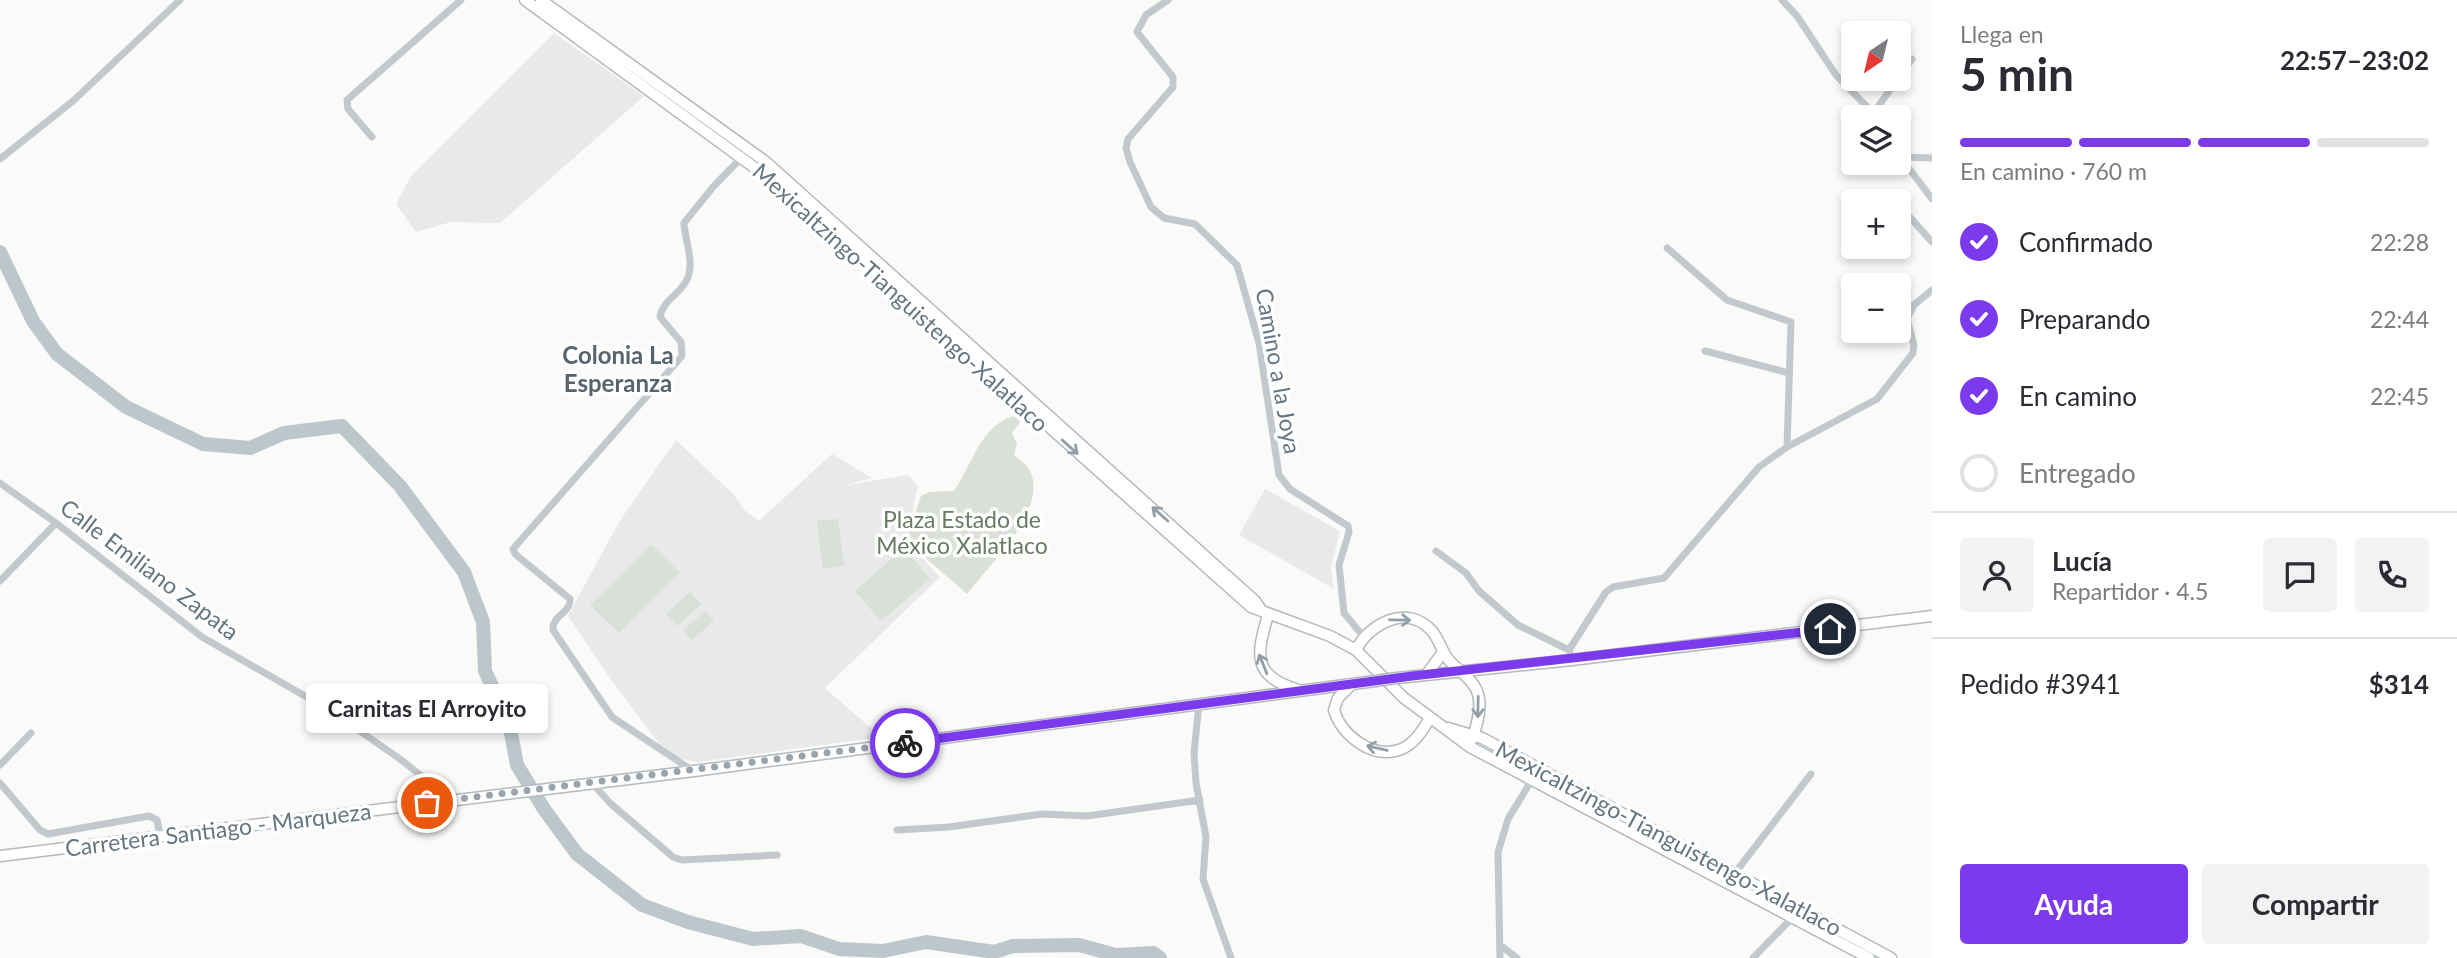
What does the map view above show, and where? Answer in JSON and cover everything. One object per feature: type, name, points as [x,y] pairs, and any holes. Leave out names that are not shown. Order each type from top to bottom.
[{"type":"main road","name":"Mexicaltzingo-Tianguistengo-Xalatlaco","points":[[525,0],[743,156],[1251,607],[1330,636],[1356,650],[1392,688],[1470,747],[1534,778],[1869,958]]},
{"type":"main road","name":"Mexicaltzingo-Tianguistengo-Xalatlaco","points":[[541,0],[782,175],[1179,531],[1265,613]]},
{"type":"main road","points":[[1265,613],[1259,649],[1261,666],[1272,679],[1303,691]]},
{"type":"main road","name":"Carretera Santiago - Marqueza","points":[[0,856],[694,771],[1427,674],[1463,672],[1571,655],[1932,616]]},
{"type":"main road","points":[[1356,650],[1363,636],[1387,620],[1405,619],[1430,629],[1443,652],[1477,691],[1478,715],[1470,747]]},
{"type":"main road","points":[[1427,674],[1443,652]]},
{"type":"main road","points":[[1352,684],[1338,698],[1334,710],[1340,727],[1364,745],[1384,751],[1399,750],[1413,742],[1430,718]]},
{"type":"main road","name":"Mexicaltzingo-Tianguistengo-Xalatlaco","points":[[1443,727],[1474,735],[1539,768],[1891,958]]},
{"type":"street","points":[[0,159],[73,101],[180,0]]},
{"type":"street","points":[[372,137],[348,109],[347,100],[461,0]]},
{"type":"street","name":"Camino a la Joya","points":[[1168,0],[1146,15],[1138,32],[1173,77],[1173,87],[1128,139],[1126,148],[1130,162],[1151,208],[1158,215],[1195,224],[1237,265],[1259,343],[1279,475],[1290,489],[1348,526],[1339,565],[1344,613],[1363,636]]},
{"type":"street","points":[[1782,0],[1797,16],[1836,75],[1866,105]]},
{"type":"street","points":[[694,771],[628,729],[601,704],[553,630],[555,620],[569,608],[570,599],[515,554],[513,549],[681,356],[681,342],[660,317],[690,275],[684,223],[743,156]]},
{"type":"street","points":[[1911,157],[1932,158]]},
{"type":"street","points":[[1911,172],[1932,199]]},
{"type":"street","points":[[1911,218],[1932,242]]},
{"type":"street","points":[[1667,248],[1727,300],[1790,321],[1787,447]]},
{"type":"street","points":[[1436,551],[1466,573],[1479,591],[1518,625],[1571,655],[1606,593],[1613,587],[1664,578],[1759,467],[1787,447],[1877,399],[1914,349],[1906,323],[1909,312],[1932,290]]},
{"type":"street","points":[[1705,351],[1789,373]]},
{"type":"street","name":"Calle Emiliano Zapata","points":[[0,483],[56,523],[202,638],[331,710],[453,800]]},
{"type":"street","points":[[0,582],[56,523]]},
{"type":"street","points":[[1199,704],[1194,753],[1206,837],[1205,888],[1231,958]]},
{"type":"street","points":[[0,765],[32,733]]},
{"type":"street","points":[[1500,958],[1498,852],[1501,836],[1539,768]]},
{"type":"street","points":[[1735,873],[1811,774]]},
{"type":"street","points":[[0,783],[40,830],[48,834],[149,816],[157,820],[160,835]]},
{"type":"street","points":[[592,783],[610,803],[673,857],[682,860],[777,855]]},
{"type":"street","points":[[897,830],[949,827],[1042,814],[1087,816],[1199,800]]},
{"type":"street","points":[[1753,958],[1793,917]]},
{"type":"street","points":[[1500,945],[1517,958]]},
{"type":"shaded area","points":[[554,33],[644,96],[500,223],[451,222],[416,232],[396,204],[411,176]]},
{"type":"shaded area","points":[[676,440],[735,496],[744,510],[759,521],[832,454],[872,478],[841,486],[908,475],[918,486],[906,541],[940,577],[825,688],[881,737],[698,762],[669,757],[610,678],[568,616],[619,522]]},
{"type":"shaded area","points":[[1265,489],[1340,531],[1331,568],[1334,589],[1239,535]]},
{"type":"green space","name":"Plaza Estado de México Xalatlaco","points":[[1014,416],[1020,422],[1012,433],[1017,443],[1014,455],[1030,471],[1034,486],[1031,502],[1014,536],[967,594],[906,541],[921,496],[929,492],[954,491],[985,437],[993,428]]},
{"type":"green space","points":[[838,519],[844,566],[823,569],[817,521]]},
{"type":"green space","points":[[651,544],[680,573],[619,633],[590,605]]},
{"type":"green space","points":[[904,548],[930,579],[881,621],[855,591]]},
{"type":"green space","points":[[690,592],[701,604],[677,626],[666,614]]},
{"type":"green space","points":[[705,611],[714,621],[692,640],[683,630]]},
{"type":"waterway","points":[[0,252],[33,321],[57,354],[126,407],[203,444],[250,448],[284,433],[342,426],[400,486],[464,572],[483,622],[485,671],[509,722],[517,765],[544,809],[577,854],[642,905],[688,922],[753,939],[801,936],[839,949],[883,951],[926,942],[994,952],[1013,946],[1079,945],[1116,955],[1153,953],[1160,958]]},
{"type":"way so far","points":[[427,803],[905,743]]},
{"type":"place","name":"Carnitas El Arroyito","points":[[427,803]]},
{"type":"district","name":"Colonia La Esperanza","points":[[618,368]]},
{"type":"route","points":[[905,743],[1427,674],[1527,666],[1830,629]]}]
